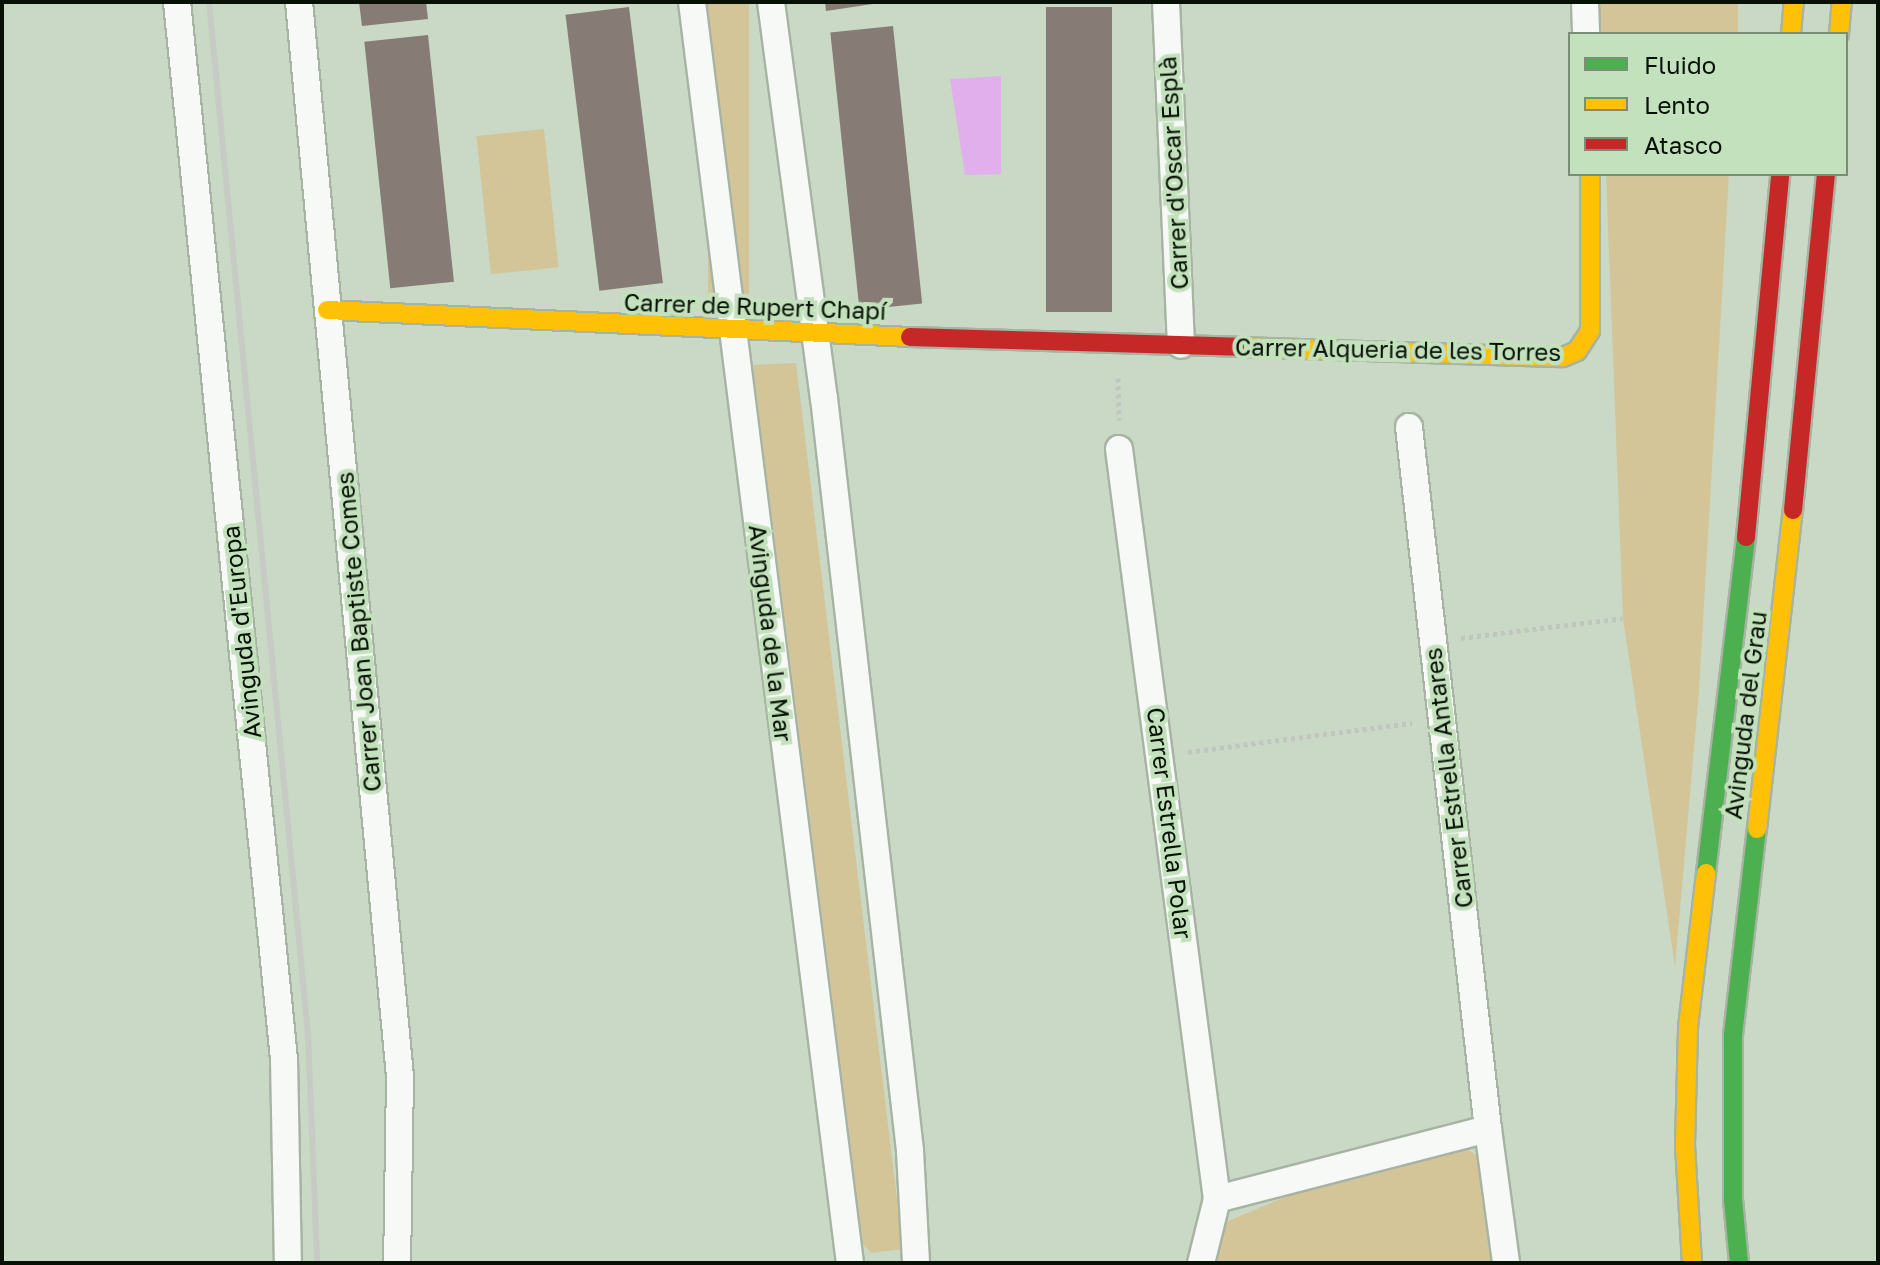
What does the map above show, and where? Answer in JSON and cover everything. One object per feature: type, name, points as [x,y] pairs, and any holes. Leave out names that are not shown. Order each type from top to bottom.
[{"type":"main road","points":[[1791,32],[1794,2]]},
{"type":"main road","points":[[1839,32],[1842,2]]},
{"type":"main road","name":"Carrer Alqueria de les Torres","points":[[1181,345],[1563,357],[1577,351],[1590,331],[1590,176]]},
{"type":"main road","name":"Avinguda del Grau","points":[[1692,1263],[1685,1144],[1689,1014],[1751,498],[1780,176]]},
{"type":"main road","name":"Avinguda del Grau","points":[[1739,1263],[1732,1156],[1733,1035],[1787,575],[1826,176]]},
{"type":"main road","name":"Carrer de Rupert Chapí","points":[[327,310],[732,331],[1181,345]]},
{"type":"street","name":"Avinguda d'Europa","points":[[177,2],[284,1059],[288,1263]]},
{"type":"street","name":"Carrer Joan Baptiste Comes","points":[[299,2],[400,1077],[397,1263]]},
{"type":"street","name":"Avinguda de la Mar","points":[[692,2],[850,1263]]},
{"type":"street","points":[[771,2],[815,333],[910,1151],[916,1263]]},
{"type":"street","name":"Carrer d'Oscar Esplà","points":[[1166,2],[1181,345]]},
{"type":"street","points":[[1585,2],[1586,32]]},
{"type":"street","name":"Carrer Estrella Antares","points":[[1409,427],[1488,1129]]},
{"type":"street","name":"Carrer Estrella Polar","points":[[1119,449],[1162,755],[1217,1199],[1201,1263]]},
{"type":"street","points":[[1217,1199],[1488,1129],[1506,1263]]},
{"type":"path","points":[[1118,343],[1119,449]]},
{"type":"path","points":[[1432,641],[1623,618]]},
{"type":"path","points":[[1162,755],[1441,719]]},
{"type":"shaded area","points":[[708,2],[749,2],[749,303],[708,303]]},
{"type":"shaded area","points":[[1600,2],[1738,2],[1738,32],[1600,32]]},
{"type":"shaded area","points":[[1001,76],[1001,174],[965,175],[950,79]]},
{"type":"shaded area","points":[[544,129],[559,267],[491,274],[476,136]]},
{"type":"shaded area","points":[[1606,176],[1729,176],[1699,691],[1675,967],[1623,618]]},
{"type":"shaded area","points":[[796,363],[903,1249],[871,1253],[863,1244],[753,365]]},
{"type":"shaded area","points":[[1466,1149],[1482,1158],[1497,1263],[1217,1263],[1221,1224],[1297,1192]]},
{"type":"building","points":[[359,2],[426,2],[428,19],[362,26]]},
{"type":"building","points":[[825,2],[873,2],[873,4],[826,11]]},
{"type":"building","points":[[629,7],[663,283],[599,291],[565,15]]},
{"type":"building","points":[[1046,7],[1112,7],[1112,312],[1046,312]]},
{"type":"building","points":[[893,26],[922,303],[860,310],[830,33]]},
{"type":"building","points":[[428,35],[454,282],[390,288],[364,42]]},
{"type":"railway","points":[[209,2],[308,1034],[317,1263]]},
{"type":"traffic: fast","points":[[1706,873],[1746,537]]},
{"type":"traffic: fast","points":[[1739,1263],[1733,1199],[1733,1035],[1757,829]]},
{"type":"traffic: slow","points":[[1791,32],[1794,2]]},
{"type":"traffic: slow","points":[[1839,32],[1842,2]]},
{"type":"traffic: slow","points":[[1238,347],[1563,357],[1577,351],[1590,331],[1590,176]]},
{"type":"traffic: slow","points":[[327,310],[910,337]]},
{"type":"traffic: slow","points":[[1757,829],[1793,510]]},
{"type":"traffic: slow","points":[[1692,1263],[1685,1144],[1688,1027],[1706,873]]},
{"type":"traffic: jam","points":[[1746,537],[1780,176]]},
{"type":"traffic: jam","points":[[1793,510],[1826,176]]},
{"type":"traffic: jam","points":[[910,337],[1238,347]]}]
